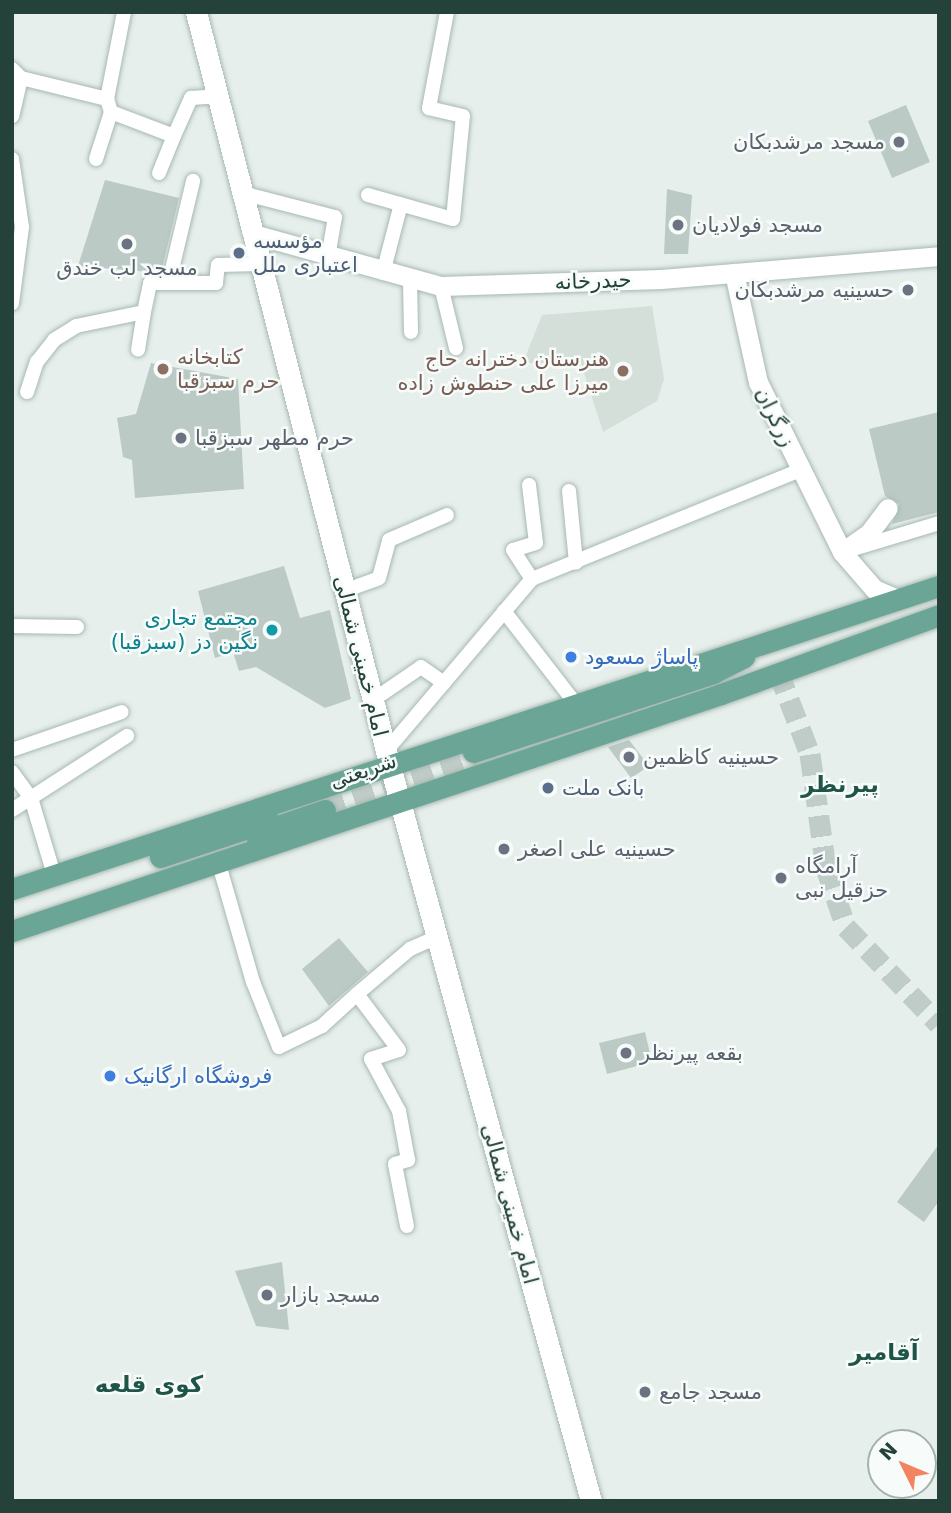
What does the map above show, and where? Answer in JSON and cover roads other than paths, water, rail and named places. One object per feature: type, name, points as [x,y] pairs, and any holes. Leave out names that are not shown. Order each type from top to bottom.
[{"type":"main road","name":"امام خمینی شمالی","points":[[196,12],[399,802],[591,1501]]},
{"type":"main road","name":"شریعتی","points":[[55,878],[387,756],[575,703],[939,586]]},
{"type":"main road","name":"شریعتی","points":[[65,910],[721,694],[785,667],[939,615]]},
{"type":"main road","points":[[776,639],[713,673],[475,756],[716,681],[785,667]]},
{"type":"main road","name":"شریعتی","points":[[55,878],[116,871],[324,806],[118,881],[65,910]]},
{"type":"main road","points":[[12,889],[55,878]]},
{"type":"main road","points":[[12,931],[65,910]]},
{"type":"main road","points":[[12,943],[41,919]]},
{"type":"street","points":[[96,159],[109,106],[124,12]]},
{"type":"street","points":[[368,195],[453,219],[463,116],[429,108],[447,12]]},
{"type":"street","points":[[12,116],[17,74],[109,106],[174,136]]},
{"type":"street","points":[[159,173],[191,98],[217,96]]},
{"type":"street","points":[[12,159],[20,190],[12,303]]},
{"type":"street","points":[[169,282],[193,181]]},
{"type":"street","points":[[242,192],[335,217],[328,257]]},
{"type":"street","points":[[383,273],[401,204]]},
{"type":"street","name":"حیدرخانه","points":[[253,234],[383,273],[441,286],[734,273],[939,256]]},
{"type":"street","points":[[138,350],[150,283],[216,283],[218,265],[261,264]]},
{"type":"street","name":"زرگران","points":[[734,273],[758,382],[842,552],[874,589],[898,599]]},
{"type":"street","points":[[410,280],[411,332]]},
{"type":"street","points":[[441,286],[456,348]]},
{"type":"street","points":[[27,392],[37,362],[54,340],[112,315],[144,312]]},
{"type":"street","points":[[387,756],[444,683],[532,579],[802,470]]},
{"type":"street","points":[[528,485],[536,543],[513,550],[532,579]]},
{"type":"street","points":[[569,491],[576,562]]},
{"type":"street","points":[[842,552],[869,533],[888,508]]},
{"type":"street","points":[[344,591],[379,578],[389,540],[447,515]]},
{"type":"street","points":[[842,552],[939,523]]},
{"type":"street","points":[[504,611],[575,703]]},
{"type":"street","points":[[12,626],[77,627]]},
{"type":"street","points":[[373,700],[421,667],[444,683]]},
{"type":"street","points":[[12,750],[122,712]]},
{"type":"street","points":[[12,810],[127,736]]},
{"type":"street","points":[[12,772],[31,798],[55,878]]},
{"type":"street","points":[[218,861],[253,982],[279,1047],[323,1026],[410,948],[437,937]]},
{"type":"street","points":[[357,994],[399,1050],[371,1059],[399,1111],[408,1160],[396,1164],[407,1226]]},
{"type":"tunnel","points":[[778,671],[810,754],[826,868],[846,927],[939,1024]]},
{"type":"tunnel","points":[[325,810],[476,759]]},
{"type":"place","name":"مسجد مرشدبکان","points":[[899,142]]},
{"type":"place","name":"مسجد فولادیان","points":[[678,225]]},
{"type":"place","name":"مسجد لب خندق","points":[[127,244]]},
{"type":"place","name":"مؤسسه اعتباری ملل","points":[[239,253]]},
{"type":"place","name":"حسینیه مرشدبکان","points":[[908,290]]},
{"type":"place","name":"کتابخانه حرم سبزقبا","points":[[163,369]]},
{"type":"place","name":"هنرستان دخترانه حاج میرزا علی حنطوش زاده","points":[[623,371]]},
{"type":"place","name":"حرم مطهر سبزقبا","points":[[181,438]]},
{"type":"place","name":"مجتمع تجاری نگین دز (سبزقبا)","points":[[272,630]]},
{"type":"place","name":"پاساژ مسعود","points":[[571,657]]},
{"type":"place","name":"حسینیه کاظمین","points":[[629,757]]},
{"type":"place","name":"بانک ملت","points":[[548,788]]},
{"type":"place","name":"حسینیه علی اصغر","points":[[504,849]]},
{"type":"place","name":"آرامگاه حزقیل نبی","points":[[781,878]]},
{"type":"place","name":"بقعه پیرنظر","points":[[626,1053]]},
{"type":"place","name":"فروشگاه ارگانیک","points":[[110,1076]]},
{"type":"place","name":"مسجد بازار","points":[[267,1295]]},
{"type":"place","name":"مسجد جامع","points":[[645,1392]]},
{"type":"district","name":"پیرنظر","points":[[840,784]]},
{"type":"district","name":"آقامیر","points":[[884,1352]]},
{"type":"district","name":"کوی قلعه","points":[[149,1384]]}]
